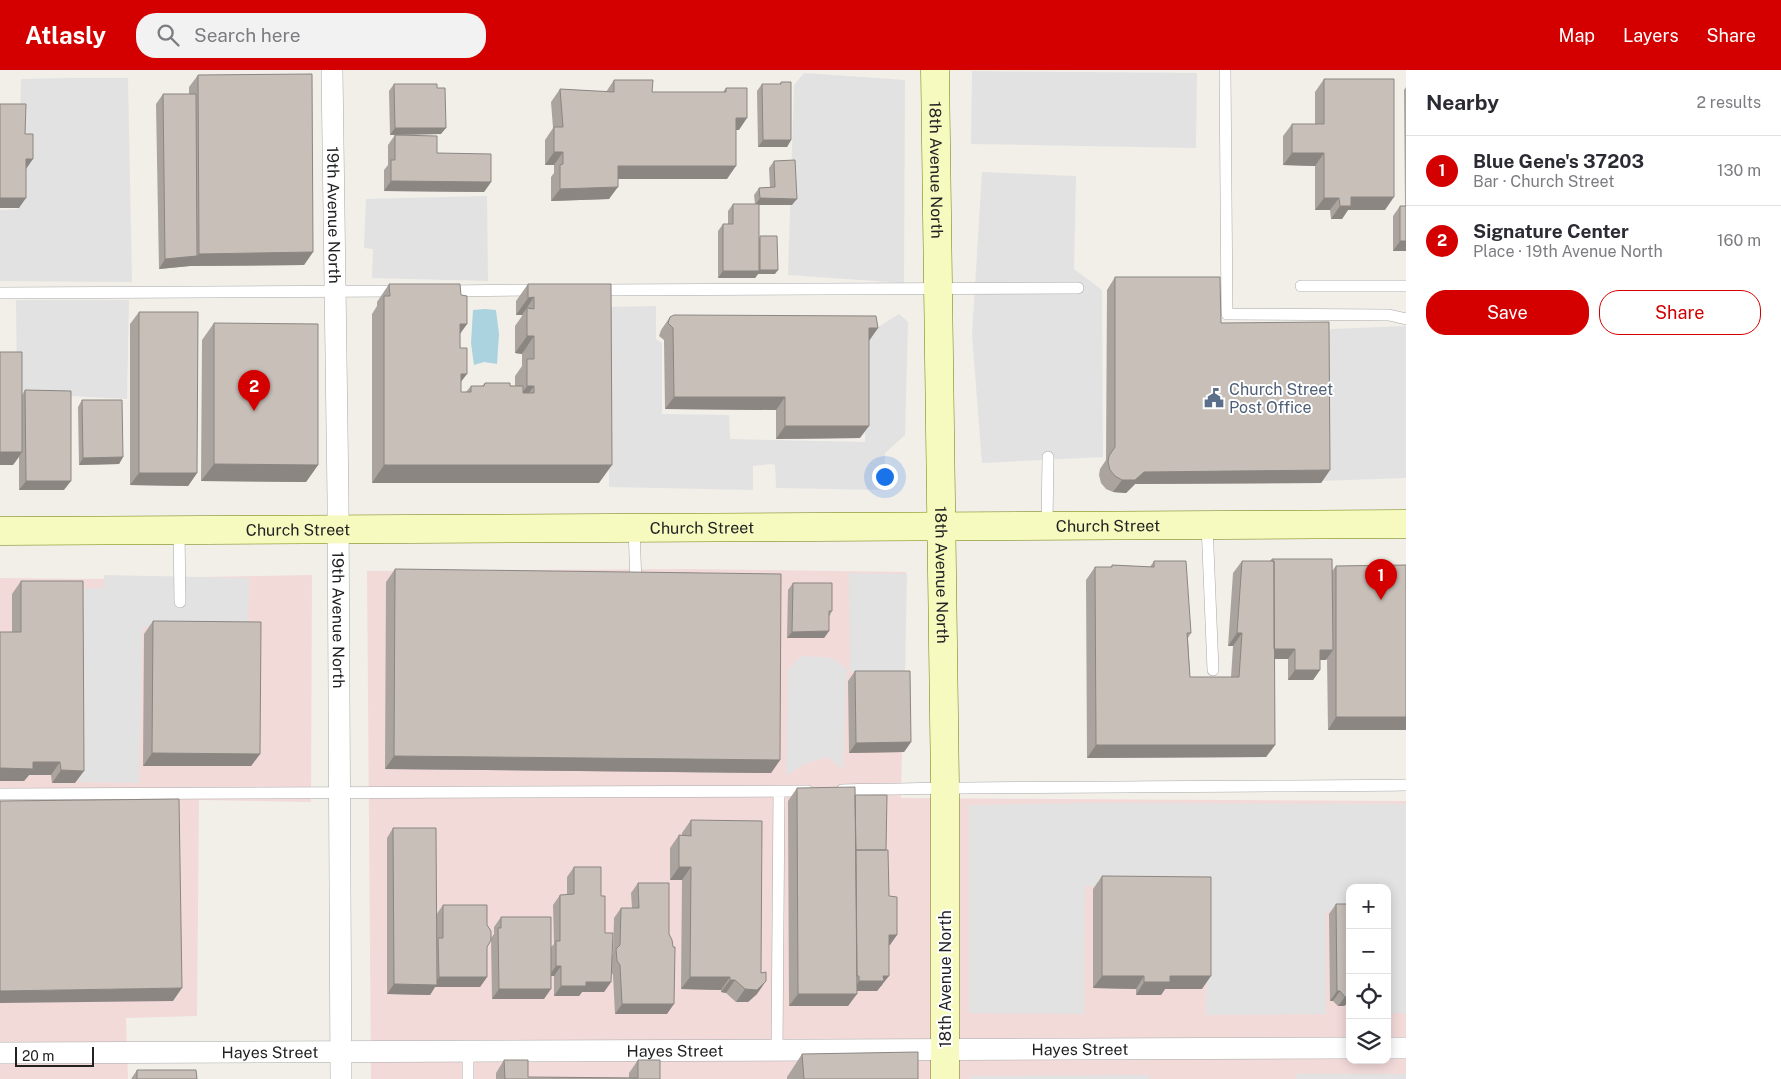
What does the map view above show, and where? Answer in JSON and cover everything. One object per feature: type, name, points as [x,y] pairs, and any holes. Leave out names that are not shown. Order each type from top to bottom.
[{"type":"main road","name":"18th Avenue North","points":[[935,70],[945,787],[945,1079]]},
{"type":"main road","name":"Church Street","points":[[0,531],[1406,524]]},
{"type":"street","name":"19th Avenue North","points":[[332,70],[338,529],[341,1079]]},
{"type":"street","name":"Hayes Street","points":[[0,1053],[1346,1048]]},
{"type":"street","points":[[1391,1048],[1406,1048]]},
{"type":"lane","points":[[1225,70],[1227,314],[1389,315],[1406,319]]},
{"type":"lane","points":[[1301,286],[1406,286]]},
{"type":"lane","points":[[585,290],[1078,288]]},
{"type":"lane","points":[[431,291],[548,290]]},
{"type":"lane","points":[[0,293],[412,291]]},
{"type":"lane","points":[[1047,525],[1048,457]]},
{"type":"lane","points":[[1207,524],[1213,670]]},
{"type":"lane","points":[[634,528],[636,585]]},
{"type":"lane","points":[[178,530],[180,602]]},
{"type":"lane","points":[[0,794],[779,791],[945,787],[1406,786]]},
{"type":"lane","points":[[777,1050],[779,791]]},
{"type":"lane","points":[[468,1051],[468,1079]]},
{"type":"shaded area","points":[[972,71],[1197,73],[1196,148],[971,144]]},
{"type":"shaded area","points":[[804,73],[905,80],[904,283],[788,275],[794,85]]},
{"type":"shaded area","points":[[128,78],[132,282],[0,281],[0,210],[18,209],[21,79]]},
{"type":"shaded area","points":[[982,172],[1076,176],[1074,269],[1102,290],[1103,457],[982,463],[972,335]]},
{"type":"shaded area","points":[[487,196],[488,281],[372,278],[373,249],[364,248],[366,199]]},
{"type":"shaded area","points":[[16,300],[129,300],[127,399],[17,393]]},
{"type":"shaded area","points":[[656,306],[656,339],[662,343],[662,414],[729,415],[730,439],[865,442],[866,345],[872,331],[899,314],[908,322],[905,435],[885,453],[884,490],[776,488],[775,465],[771,464],[753,466],[753,490],[609,487],[609,307]]},
{"type":"shaded area","points":[[1406,326],[1406,478],[1322,481],[1323,337],[1331,329]]},
{"type":"shaded area","points":[[687,569],[906,572],[901,798],[1406,801],[1406,1079],[371,1079],[367,571]]},
{"type":"shaded area","points":[[849,573],[907,574],[905,673],[850,672]]},
{"type":"shaded area","points":[[104,575],[249,578],[248,630],[143,627],[139,783],[79,782],[76,589],[104,588]]},
{"type":"shaded area","points":[[312,575],[311,802],[199,800],[197,1016],[126,1018],[128,1079],[0,1079],[0,578],[89,579]]},
{"type":"shaded area","points":[[801,656],[832,658],[847,669],[843,770],[828,757],[807,763],[786,775],[788,670]]},
{"type":"shaded area","points":[[1085,803],[1406,804],[1406,1013],[1391,1013],[1391,884],[1346,884],[1346,912],[1326,911],[1326,1014],[1206,1015],[1208,889],[1085,886],[1084,1014],[969,1013],[969,805]]},
{"type":"shaded area","points":[[1296,1074],[1406,1074],[1406,1079],[1297,1079]]},
{"type":"shaded area","points":[[1149,1075],[1149,1079],[970,1079],[970,1076]]},
{"type":"water","points":[[473,310],[496,310],[499,334],[497,364],[484,362],[474,365],[471,343]]},
{"type":"building","points":[[312,74],[313,252],[199,254],[198,75]]},
{"type":"building","points":[[1324,79],[1394,79],[1394,197],[1351,197],[1351,206],[1340,206],[1339,198],[1324,198],[1324,153],[1292,153],[1292,124],[1324,124]]},
{"type":"building","points":[[614,80],[653,80],[652,92],[726,92],[726,88],[747,88],[747,118],[736,118],[736,166],[618,166],[618,187],[560,189],[560,165],[563,164],[563,152],[554,152],[554,127],[563,127],[560,89],[614,92]]},
{"type":"building","points":[[781,82],[791,82],[791,140],[763,140],[762,84],[781,84]]},
{"type":"building","points":[[394,84],[437,84],[437,88],[445,88],[446,128],[395,128]]},
{"type":"building","points":[[163,94],[196,94],[197,256],[165,259]]},
{"type":"building","points":[[0,104],[26,104],[25,134],[33,134],[33,159],[26,159],[26,198],[0,198]]},
{"type":"building","points":[[395,135],[437,136],[437,153],[491,154],[491,182],[391,181],[391,160],[395,160]]},
{"type":"building","points":[[795,160],[797,199],[760,198],[759,188],[775,187],[774,161]]},
{"type":"building","points":[[733,204],[759,204],[759,271],[723,271],[723,224],[733,224]]},
{"type":"building","points":[[1400,206],[1406,206],[1406,241],[1400,241]]},
{"type":"building","points":[[760,236],[777,236],[778,270],[760,270]]},
{"type":"building","name":"Church Street Post Office","points":[[1115,277],[1220,277],[1221,323],[1329,322],[1330,470],[1144,472],[1135,480],[1122,480],[1115,476],[1110,470],[1108,462],[1109,456],[1115,447]]},
{"type":"building","points":[[389,284],[460,284],[461,295],[467,296],[467,324],[460,324],[460,348],[467,348],[467,374],[461,374],[461,392],[471,392],[471,386],[484,386],[485,383],[510,383],[510,386],[523,386],[523,393],[534,393],[534,386],[527,386],[527,359],[534,359],[534,336],[527,336],[527,308],[534,309],[534,297],[528,298],[528,284],[611,284],[612,465],[384,465],[384,296],[390,296]]},
{"type":"building","points":[[139,312],[198,312],[197,473],[139,473]]},
{"type":"building","points":[[674,315],[876,316],[878,328],[869,328],[869,426],[785,426],[785,397],[674,397],[673,328],[668,323],[670,317]]},
{"type":"building","points":[[214,323],[318,324],[318,465],[214,464]]},
{"type":"building","points":[[0,352],[22,352],[22,452],[0,452]]},
{"type":"building","points":[[25,390],[71,391],[71,481],[26,481]]},
{"type":"building","points":[[82,400],[122,400],[123,457],[83,458]]},
{"type":"building","points":[[1272,559],[1332,559],[1333,650],[1320,650],[1320,670],[1295,670],[1295,649],[1274,649],[1274,561]]},
{"type":"building","points":[[1154,561],[1186,561],[1191,633],[1187,633],[1190,677],[1239,677],[1242,633],[1237,633],[1242,561],[1274,561],[1275,745],[1096,745],[1095,567],[1112,567],[1112,565],[1154,567]]},
{"type":"building","points":[[1406,565],[1406,717],[1336,717],[1336,566]]},
{"type":"building","points":[[395,569],[781,574],[780,760],[394,756]]},
{"type":"building","points":[[21,581],[83,581],[84,771],[61,770],[60,762],[33,762],[33,769],[0,768],[0,632],[21,632]]},
{"type":"building","points":[[793,583],[832,583],[832,611],[829,611],[829,631],[792,632]]},
{"type":"building","points":[[153,621],[261,622],[260,754],[152,753]]},
{"type":"building","points":[[855,671],[910,671],[911,742],[856,743]]},
{"type":"building","points":[[855,787],[857,994],[798,994],[797,788]]},
{"type":"building","points":[[855,795],[887,795],[886,850],[856,850]]},
{"type":"building","points":[[179,799],[182,988],[0,991],[0,801]]},
{"type":"building","points":[[691,820],[762,821],[761,973],[766,972],[766,981],[757,990],[745,989],[735,980],[730,980],[730,977],[690,977],[691,867],[679,867],[679,835],[691,836]]},
{"type":"building","points":[[393,828],[436,828],[437,985],[394,984]]},
{"type":"building","points":[[856,850],[888,850],[889,896],[897,897],[897,935],[889,935],[889,976],[883,976],[884,981],[859,981],[859,976],[857,976]]},
{"type":"building","points":[[574,867],[601,867],[601,896],[605,896],[605,933],[613,933],[611,982],[586,982],[586,986],[561,986],[561,966],[556,966],[556,941],[560,941],[560,895],[574,894]]},
{"type":"building","points":[[1102,876],[1211,877],[1211,976],[1170,976],[1170,982],[1144,982],[1144,976],[1102,976]]},
{"type":"building","points":[[638,883],[669,883],[669,934],[673,947],[675,947],[674,1004],[622,1004],[620,965],[617,961],[616,949],[620,945],[621,908],[639,908]]},
{"type":"building","points":[[1336,904],[1346,904],[1346,997],[1340,991],[1337,991]]},
{"type":"building","points":[[443,905],[487,905],[487,925],[491,931],[491,940],[487,947],[487,977],[439,977],[438,938],[443,938]]},
{"type":"building","points":[[501,917],[551,917],[551,989],[499,989],[498,928],[501,928]]},
{"type":"building","points":[[918,1052],[918,1079],[804,1079],[802,1054]]},
{"type":"building","points":[[504,1060],[528,1060],[528,1077],[638,1078],[638,1060],[660,1060],[660,1079],[505,1079]]},
{"type":"building","points":[[137,1070],[196,1070],[197,1079],[137,1079]]},
{"type":"place","name":"Church Street Post Office","points":[[1214,398]]},
{"type":"place","name":"Signature Center","points":[[254,411]]},
{"type":"place","name":"Blue Gene's 37203","points":[[1381,600]]}]
